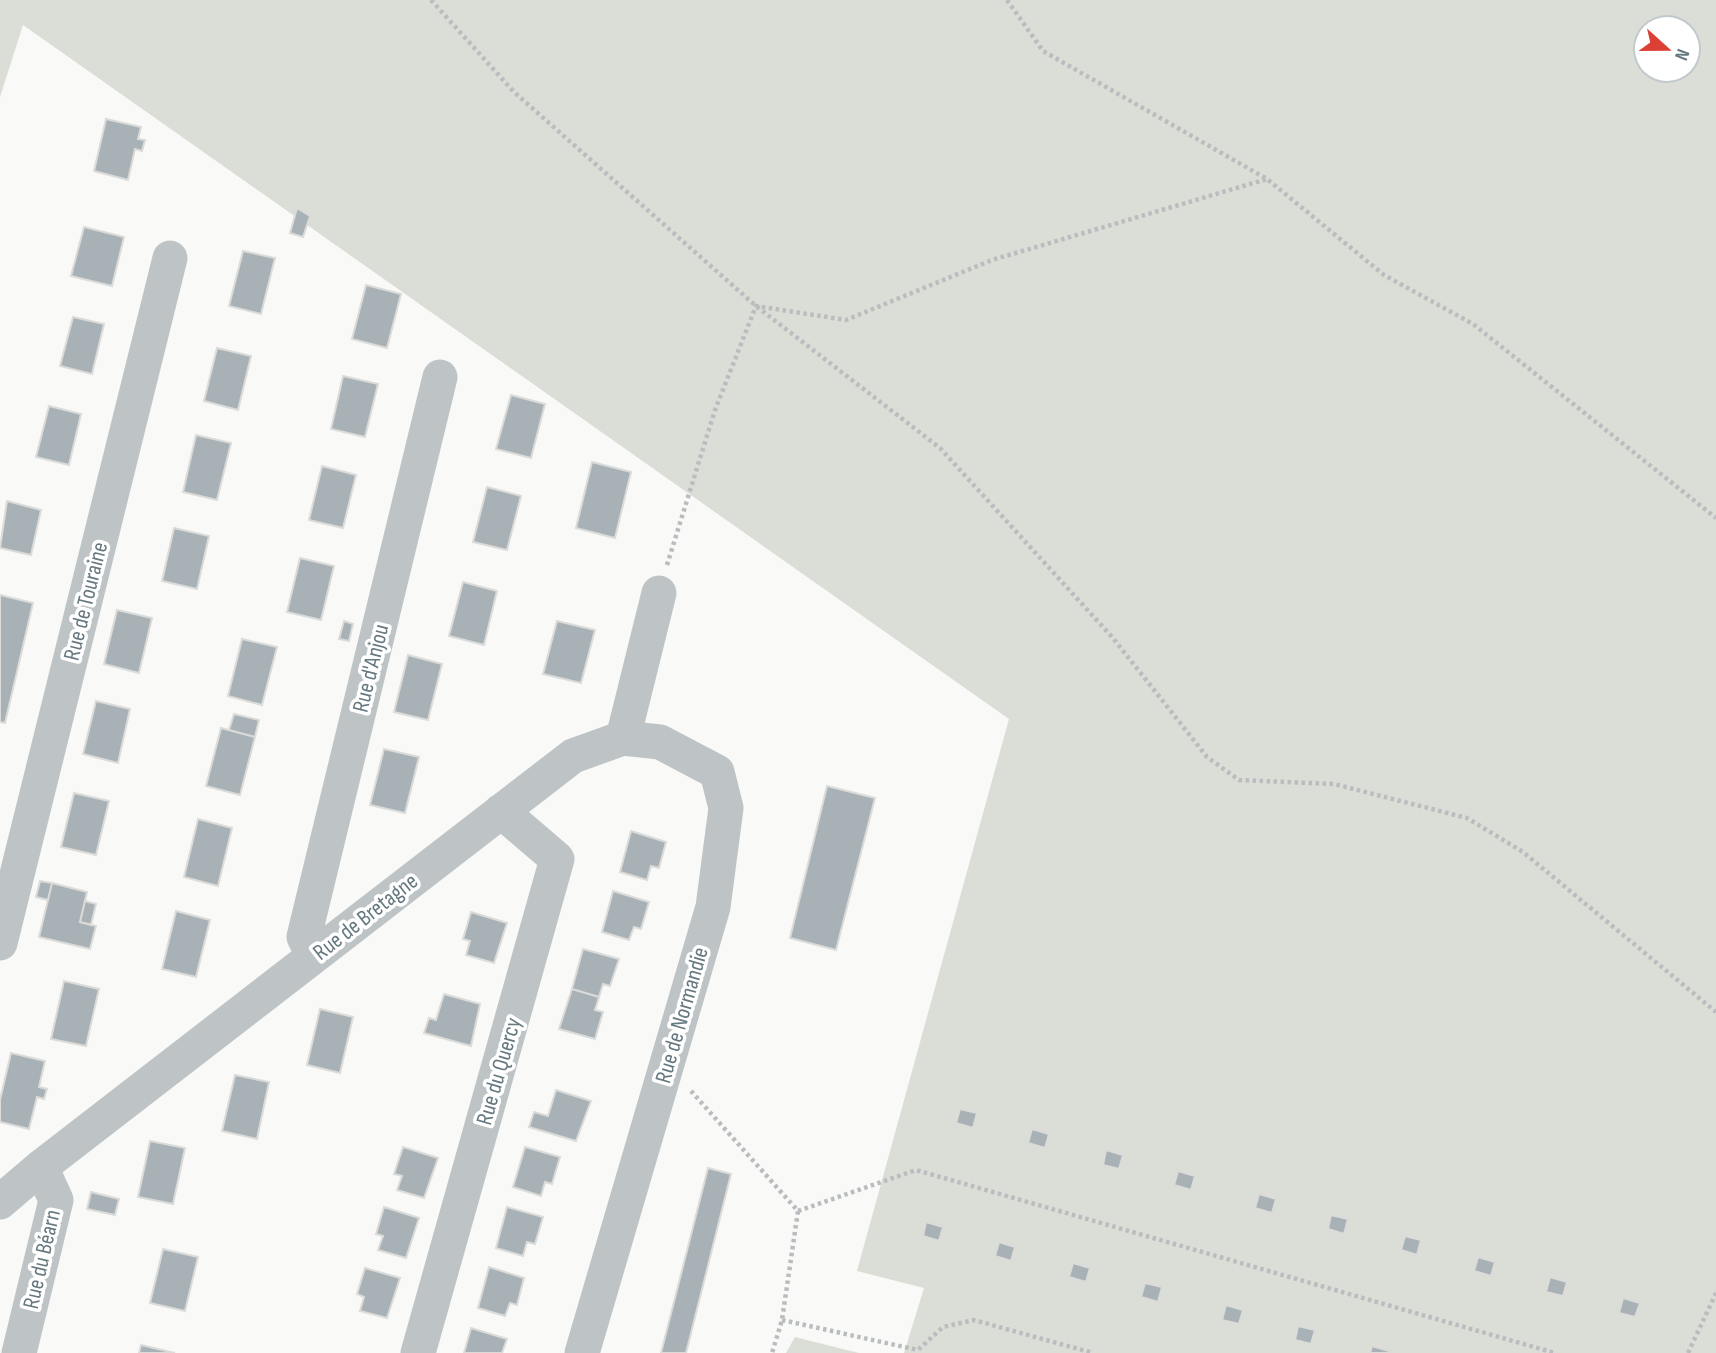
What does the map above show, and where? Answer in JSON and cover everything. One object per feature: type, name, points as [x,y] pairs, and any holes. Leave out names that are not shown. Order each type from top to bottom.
[{"type":"street","name":"Rue de Touraine","points":[[0,943],[170,258]]},
{"type":"street","name":"Rue d'Anjou","points":[[313,956],[304,937],[440,377]]},
{"type":"street","points":[[623,738],[659,593]]},
{"type":"street","name":"Rue de Bretagne","points":[[0,1202],[41,1167],[573,756],[623,738]]},
{"type":"street","name":"Rue de Normandie","points":[[582,1353],[713,907],[726,808],[717,772],[660,742],[623,738]]},
{"type":"street","name":"Rue du Quercy","points":[[418,1353],[557,859],[501,811]]},
{"type":"street","name":"Rue du Béarn","points":[[19,1353],[56,1200],[41,1167]]},
{"type":"path","points":[[431,0],[514,92],[756,306],[940,448],[1113,638],[1207,757],[1239,780],[1334,784],[1467,818],[1523,852],[1716,1012]]},
{"type":"path","points":[[1007,0],[1043,51],[1267,179],[1384,275],[1472,324],[1716,517]]},
{"type":"path","points":[[756,306],[846,320],[992,260],[1267,179]]},
{"type":"path","points":[[659,593],[715,410],[756,306]]},
{"type":"path","points":[[667,1064],[798,1211]]},
{"type":"path","points":[[798,1211],[916,1170],[1555,1353]]},
{"type":"path","points":[[772,1353],[782,1320],[798,1211]]},
{"type":"path","points":[[1688,1353],[1716,1293]]},
{"type":"path","points":[[782,1320],[918,1350],[943,1327],[974,1320],[1093,1353]]},
{"type":"shaded area","points":[[0,0],[1716,0],[1716,1353],[904,1353],[924,1288],[857,1271],[1009,719],[23,25],[0,97]]},
{"type":"shaded area","points":[[795,1337],[859,1353],[786,1353]]},
{"type":"building","points":[[106,119],[141,127],[138,139],[145,140],[142,151],[135,149],[128,180],[94,171]]},
{"type":"building","points":[[297,208],[310,216],[303,237],[290,233]]},
{"type":"building","points":[[84,227],[124,237],[112,286],[71,276]]},
{"type":"building","points":[[243,251],[275,258],[261,314],[229,306]]},
{"type":"building","points":[[366,285],[401,294],[387,348],[352,339]]},
{"type":"building","points":[[73,317],[104,324],[92,374],[60,366]]},
{"type":"building","points":[[217,348],[251,356],[238,410],[204,401]]},
{"type":"building","points":[[343,376],[378,384],[365,437],[331,429]]},
{"type":"building","points":[[511,395],[545,404],[531,458],[496,449]]},
{"type":"building","points":[[49,406],[81,414],[69,465],[36,457]]},
{"type":"building","points":[[196,435],[231,443],[217,500],[183,492]]},
{"type":"building","points":[[592,462],[631,472],[615,538],[576,528]]},
{"type":"building","points":[[322,466],[356,475],[343,528],[309,520]]},
{"type":"building","points":[[487,487],[521,496],[507,550],[473,542]]},
{"type":"building","points":[[7,501],[41,510],[31,555],[0,548]]},
{"type":"building","points":[[174,528],[209,536],[197,589],[162,581]]},
{"type":"building","points":[[300,558],[334,566],[321,620],[287,612]]},
{"type":"building","points":[[463,582],[497,591],[484,645],[449,636]]},
{"type":"building","points":[[0,595],[33,603],[5,723],[0,722]]},
{"type":"building","points":[[117,610],[152,618],[139,673],[104,664]]},
{"type":"building","points":[[344,621],[353,624],[349,641],[339,639]]},
{"type":"building","points":[[557,621],[595,630],[581,683],[543,674]]},
{"type":"building","points":[[242,639],[277,647],[262,705],[228,696]]},
{"type":"building","points":[[408,655],[442,664],[428,720],[394,712]]},
{"type":"building","points":[[96,701],[130,709],[118,763],[83,754]]},
{"type":"building","points":[[234,714],[259,720],[255,737],[229,730]]},
{"type":"building","points":[[221,728],[255,737],[240,795],[206,786]]},
{"type":"building","points":[[384,749],[419,757],[405,813],[370,805]]},
{"type":"building","points":[[827,786],[875,798],[836,950],[790,938]]},
{"type":"building","points":[[74,793],[109,801],[96,855],[61,847]]},
{"type":"building","points":[[198,819],[232,828],[218,886],[184,877]]},
{"type":"building","points":[[631,831],[666,842],[659,868],[651,866],[647,880],[620,872]]},
{"type":"building","points":[[40,881],[52,883],[48,900],[36,897]]},
{"type":"building","points":[[52,883],[87,892],[80,922],[96,926],[90,949],[39,937]]},
{"type":"building","points":[[613,891],[649,902],[641,929],[634,927],[629,940],[602,932]]},
{"type":"building","points":[[85,901],[96,904],[91,925],[80,922]]},
{"type":"building","points":[[176,911],[210,920],[196,977],[162,969]]},
{"type":"building","points":[[471,912],[507,923],[494,963],[466,955],[470,941],[463,939]]},
{"type":"building","points":[[583,949],[619,959],[610,986],[603,984],[599,997],[572,989]]},
{"type":"building","points":[[64,981],[99,989],[86,1046],[51,1039]]},
{"type":"building","points":[[572,989],[599,997],[595,1010],[603,1012],[595,1039],[559,1029]]},
{"type":"building","points":[[444,994],[480,1004],[471,1046],[424,1033],[429,1018],[436,1020]]},
{"type":"building","points":[[320,1009],[353,1017],[340,1073],[307,1065]]},
{"type":"building","points":[[11,1053],[45,1061],[39,1087],[47,1089],[44,1099],[37,1097],[29,1129],[0,1122],[0,1100]]},
{"type":"building","points":[[235,1075],[269,1082],[257,1139],[222,1131]]},
{"type":"building","points":[[556,1090],[591,1101],[576,1141],[529,1127],[534,1112],[548,1116]]},
{"type":"building","points":[[960,1109],[977,1113],[973,1128],[956,1123]]},
{"type":"building","points":[[1032,1129],[1049,1134],[1045,1148],[1028,1143]]},
{"type":"building","points":[[150,1141],[185,1148],[173,1204],[138,1197]]},
{"type":"building","points":[[403,1147],[438,1158],[424,1198],[397,1190],[402,1176],[394,1174]]},
{"type":"building","points":[[525,1147],[560,1157],[552,1184],[545,1182],[541,1196],[513,1187]]},
{"type":"building","points":[[1106,1150],[1123,1155],[1119,1169],[1103,1165]]},
{"type":"building","points":[[708,1168],[731,1174],[686,1353],[661,1353]]},
{"type":"building","points":[[1178,1171],[1195,1176],[1191,1190],[1174,1185]]},
{"type":"building","points":[[91,1192],[119,1199],[115,1215],[87,1209]]},
{"type":"building","points":[[1259,1194],[1276,1199],[1272,1213],[1255,1208]]},
{"type":"building","points":[[384,1207],[419,1218],[406,1258],[378,1250],[383,1236],[376,1234]]},
{"type":"building","points":[[507,1207],[543,1217],[535,1244],[527,1242],[523,1256],[496,1248]]},
{"type":"building","points":[[1331,1215],[1348,1219],[1344,1234],[1328,1229]]},
{"type":"building","points":[[926,1222],[943,1227],[939,1241],[923,1236]]},
{"type":"building","points":[[1405,1236],[1421,1240],[1417,1255],[1401,1250]]},
{"type":"building","points":[[999,1242],[1015,1247],[1011,1261],[995,1256]]},
{"type":"building","points":[[163,1249],[198,1257],[185,1311],[150,1303]]},
{"type":"building","points":[[1478,1257],[1495,1262],[1491,1276],[1474,1271]]},
{"type":"building","points":[[1073,1263],[1090,1268],[1086,1282],[1069,1277]]},
{"type":"building","points":[[489,1267],[524,1278],[517,1305],[510,1303],[505,1316],[478,1308]]},
{"type":"building","points":[[365,1268],[400,1278],[387,1318],[360,1311],[364,1297],[357,1294]]},
{"type":"building","points":[[1550,1277],[1567,1282],[1563,1296],[1546,1292]]},
{"type":"building","points":[[1145,1283],[1162,1287],[1158,1302],[1141,1297]]},
{"type":"building","points":[[1623,1298],[1640,1303],[1635,1317],[1619,1313]]},
{"type":"building","points":[[1226,1305],[1243,1310],[1239,1324],[1222,1320]]},
{"type":"building","points":[[1298,1326],[1315,1330],[1311,1344],[1295,1340]]},
{"type":"building","points":[[471,1328],[507,1339],[502,1353],[464,1353]]},
{"type":"building","points":[[141,1345],[175,1353],[139,1353]]},
{"type":"building","points":[[1372,1346],[1389,1351],[1370,1353]]}]
